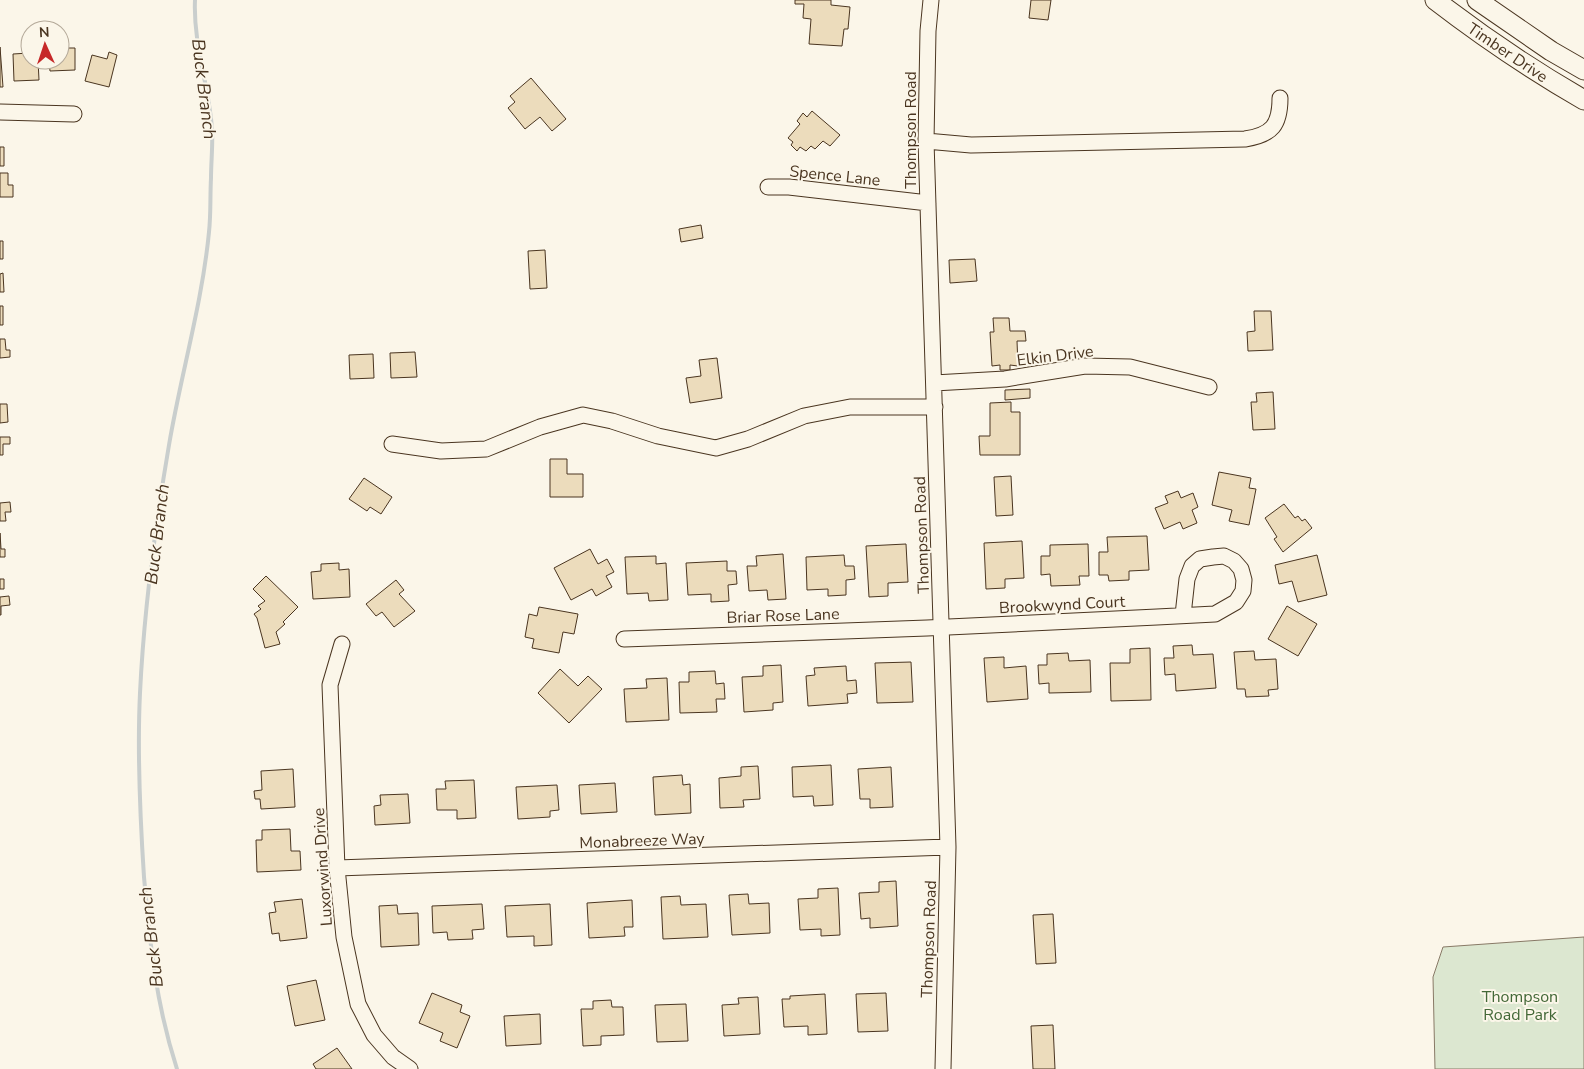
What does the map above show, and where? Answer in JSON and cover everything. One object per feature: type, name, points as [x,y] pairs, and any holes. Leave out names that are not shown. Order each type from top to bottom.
[{"type":"main road","name":"Timber Drive","points":[[1435,0],[1475,31],[1538,73],[1584,100]]},
{"type":"main road","name":"Timber Drive","points":[[1477,0],[1551,51],[1584,70]]},
{"type":"street","name":"Thompson Road","points":[[931,0],[928,40],[926,141],[948,847],[943,1069]]},
{"type":"street","points":[[926,141],[971,145],[1245,139],[1263,135],[1272,129],[1278,118],[1280,98]]},
{"type":"street","points":[[0,112],[74,114]]},
{"type":"street","name":"Spence Lane","points":[[768,187],[789,187],[928,203]]},
{"type":"street","name":"Elkin Drive","points":[[934,383],[1005,379],[1085,366],[1130,367],[1209,387]]},
{"type":"street","points":[[392,444],[441,451],[486,449],[540,427],[583,415],[612,420],[658,436],[716,448],[748,439],[804,416],[850,407],[935,407]]},
{"type":"street","name":"Brookwynd Court","points":[[942,627],[1183,616],[1215,614],[1236,602],[1243,591],[1244,580],[1241,569],[1234,561],[1224,556],[1213,556],[1200,559],[1192,566],[1187,579],[1183,616]]},
{"type":"street","name":"Briar Rose Lane","points":[[624,639],[942,627]]},
{"type":"street","name":"Luxorwind Drive","points":[[342,644],[330,685],[337,868],[344,937],[358,1004],[374,1035],[393,1057],[410,1069]]},
{"type":"street","name":"Monabreeze Way","points":[[337,868],[948,847]]},
{"type":"green space","name":"Thompson Road Park","points":[[1584,937],[1584,1069],[1435,1069],[1433,977],[1443,947]]},
{"type":"building","points":[[795,0],[831,0],[831,5],[850,7],[848,29],[844,29],[842,46],[809,44],[811,19],[803,18],[804,4],[795,4]]},
{"type":"building","points":[[1031,0],[1051,0],[1048,20],[1029,18]]},
{"type":"building","points":[[0,47],[3,87],[0,87]]},
{"type":"building","points":[[70,48],[75,48],[75,70],[50,71],[70,70]]},
{"type":"building","points":[[109,52],[117,55],[109,87],[85,81],[92,55],[107,59]]},
{"type":"building","points":[[13,54],[20,54],[20,70],[38,70],[39,80],[14,81]]},
{"type":"building","points":[[531,78],[566,119],[552,131],[540,117],[525,129],[508,108],[515,102],[510,96]]},
{"type":"building","points":[[812,111],[840,135],[830,146],[823,141],[815,149],[811,146],[806,151],[800,147],[797,151],[791,145],[793,142],[788,138],[800,124],[797,121],[803,113],[807,117]]},
{"type":"building","points":[[0,147],[4,147],[4,166],[0,166]]},
{"type":"building","points":[[0,173],[8,173],[8,185],[13,185],[13,197],[0,197]]},
{"type":"building","points":[[701,225],[703,238],[681,242],[679,229]]},
{"type":"building","points":[[0,241],[3,241],[3,259],[0,259]]},
{"type":"building","points":[[545,250],[547,288],[530,289],[528,251]]},
{"type":"building","points":[[975,259],[977,281],[950,283],[949,260]]},
{"type":"building","points":[[3,273],[4,292],[0,292],[0,274]]},
{"type":"building","points":[[0,306],[3,306],[3,325],[0,325]]},
{"type":"building","points":[[1254,311],[1271,311],[1273,350],[1248,351],[1247,332],[1255,331]]},
{"type":"building","points":[[993,318],[1009,318],[1010,331],[1025,331],[1026,341],[1017,341],[1018,366],[1010,365],[1010,370],[1000,370],[1000,365],[992,366],[990,332],[994,332]]},
{"type":"building","points":[[0,339],[5,339],[6,350],[10,350],[10,357],[0,358]]},
{"type":"building","points":[[415,352],[417,377],[391,378],[390,353]]},
{"type":"building","points":[[373,354],[374,378],[350,379],[349,355]]},
{"type":"building","points":[[717,358],[722,398],[690,403],[686,378],[701,376],[699,360]]},
{"type":"building","points":[[1030,389],[1030,398],[1005,400],[1005,390]]},
{"type":"building","points":[[1273,392],[1275,429],[1253,430],[1251,402],[1257,402],[1256,393]]},
{"type":"building","points":[[1011,402],[1011,412],[1020,412],[1020,455],[980,455],[979,436],[990,436],[990,403]]},
{"type":"building","points":[[0,404],[7,404],[8,422],[0,423]]},
{"type":"building","points":[[0,437],[10,437],[10,444],[3,444],[3,455],[0,455]]},
{"type":"building","points":[[550,459],[567,459],[567,474],[583,474],[583,497],[550,497]]},
{"type":"building","points":[[1219,472],[1251,478],[1249,488],[1256,489],[1249,525],[1229,521],[1232,510],[1212,505]]},
{"type":"building","points":[[1011,476],[1013,515],[996,516],[994,477]]},
{"type":"building","points":[[364,478],[392,497],[381,514],[370,507],[367,511],[349,499]]},
{"type":"building","points":[[1178,491],[1181,498],[1193,493],[1198,507],[1192,510],[1197,523],[1183,529],[1180,522],[1164,529],[1155,508],[1168,503],[1165,496]]},
{"type":"building","points":[[10,502],[11,512],[5,512],[6,521],[0,521],[0,503]]},
{"type":"building","points":[[1284,504],[1295,518],[1298,516],[1302,521],[1305,519],[1312,528],[1283,552],[1274,539],[1277,537],[1265,518]]},
{"type":"building","points":[[0,533],[1,549],[5,549],[5,557],[0,557]]},
{"type":"building","points":[[1147,536],[1149,570],[1129,571],[1129,580],[1109,581],[1108,575],[1099,575],[1099,552],[1108,552],[1107,537]]},
{"type":"building","points":[[1022,541],[1024,578],[1005,579],[1005,588],[986,589],[984,543]]},
{"type":"building","points":[[906,544],[908,582],[888,583],[888,596],[869,597],[866,546]]},
{"type":"building","points":[[1088,544],[1089,576],[1079,576],[1080,585],[1051,586],[1050,574],[1041,575],[1041,556],[1050,556],[1050,545]]},
{"type":"building","points":[[590,549],[598,564],[607,559],[614,572],[606,576],[612,587],[596,596],[592,589],[571,600],[554,568]]},
{"type":"building","points":[[783,554],[786,599],[768,600],[767,590],[749,591],[747,566],[757,566],[756,556]]},
{"type":"building","points":[[844,555],[845,566],[854,566],[855,579],[846,580],[846,595],[828,596],[828,589],[807,590],[806,557]]},
{"type":"building","points":[[1317,555],[1327,595],[1298,602],[1292,581],[1279,584],[1275,565]]},
{"type":"building","points":[[656,556],[656,564],[666,563],[668,600],[649,601],[648,593],[627,594],[625,557]]},
{"type":"building","points":[[727,561],[727,571],[736,571],[737,584],[728,585],[729,601],[711,602],[711,594],[688,595],[686,563]]},
{"type":"building","points":[[339,563],[339,570],[349,569],[350,597],[313,599],[311,572],[321,571],[321,564]]},
{"type":"building","points":[[266,576],[298,607],[276,632],[280,644],[265,648],[257,618],[254,614],[261,609],[258,606],[265,601],[253,589]]},
{"type":"building","points":[[0,579],[4,579],[4,589],[0,589]]},
{"type":"building","points":[[396,580],[404,590],[399,594],[415,611],[394,627],[382,612],[376,616],[366,604]]},
{"type":"building","points":[[9,596],[10,605],[1,606],[0,615],[0,597]]},
{"type":"building","points":[[1287,606],[1317,624],[1298,656],[1268,639]]},
{"type":"building","points":[[539,607],[578,614],[574,634],[563,632],[559,653],[532,648],[534,639],[525,637],[529,614],[537,616]]},
{"type":"building","points":[[1192,645],[1193,655],[1213,654],[1216,688],[1176,691],[1175,674],[1165,675],[1164,658],[1174,658],[1173,646]]},
{"type":"building","points":[[1150,648],[1151,700],[1111,701],[1110,663],[1130,663],[1130,649]]},
{"type":"building","points":[[1254,651],[1255,660],[1276,659],[1278,689],[1268,690],[1269,696],[1246,697],[1245,689],[1237,689],[1234,652]]},
{"type":"building","points":[[1068,653],[1069,661],[1090,660],[1091,692],[1049,693],[1049,683],[1039,684],[1038,665],[1047,665],[1047,654]]},
{"type":"building","points":[[1004,657],[1004,668],[1026,666],[1028,699],[987,702],[984,658]]},
{"type":"building","points":[[911,662],[913,702],[877,703],[875,663]]},
{"type":"building","points":[[781,665],[783,702],[773,703],[773,710],[744,712],[742,677],[763,676],[763,666]]},
{"type":"building","points":[[846,666],[847,681],[856,680],[857,693],[847,694],[848,703],[808,706],[806,676],[815,675],[814,668]]},
{"type":"building","points":[[560,669],[578,686],[588,676],[602,689],[569,723],[538,693]]},
{"type":"building","points":[[715,671],[716,684],[724,683],[725,699],[716,699],[717,712],[680,713],[679,682],[689,682],[689,672]]},
{"type":"building","points":[[667,678],[669,720],[626,722],[624,689],[647,688],[646,679]]},
{"type":"building","points":[[831,765],[833,805],[814,806],[813,796],[793,797],[792,767]]},
{"type":"building","points":[[758,766],[760,799],[743,800],[744,807],[720,808],[719,778],[741,776],[741,767]]},
{"type":"building","points":[[891,767],[893,807],[870,808],[870,799],[860,799],[858,769]]},
{"type":"building","points":[[293,769],[295,807],[261,809],[260,799],[255,799],[254,791],[262,790],[261,771]]},
{"type":"building","points":[[682,775],[683,785],[690,784],[691,813],[655,815],[653,777]]},
{"type":"building","points":[[474,780],[476,818],[457,819],[457,810],[437,810],[436,789],[446,789],[445,781]]},
{"type":"building","points":[[615,783],[617,812],[581,814],[579,785]]},
{"type":"building","points":[[557,785],[559,810],[550,811],[550,817],[518,819],[516,787]]},
{"type":"building","points":[[408,794],[410,823],[375,825],[374,806],[381,805],[380,795]]},
{"type":"building","points":[[290,829],[291,851],[300,851],[301,870],[257,872],[256,840],[262,840],[262,830]]},
{"type":"building","points":[[896,881],[898,926],[870,928],[870,918],[861,919],[859,893],[879,892],[879,882]]},
{"type":"building","points":[[838,888],[840,935],[821,936],[821,929],[800,930],[798,899],[818,898],[818,889]]},
{"type":"building","points":[[748,894],[749,904],[769,903],[770,933],[732,935],[729,895]]},
{"type":"building","points":[[680,896],[681,905],[706,904],[708,937],[663,939],[661,897]]},
{"type":"building","points":[[302,899],[307,938],[280,941],[279,933],[272,934],[269,913],[276,912],[274,902]]},
{"type":"building","points":[[632,900],[633,927],[624,927],[625,936],[589,938],[587,903]]},
{"type":"building","points":[[482,904],[484,929],[472,930],[473,939],[448,940],[447,932],[433,933],[432,906]]},
{"type":"building","points":[[550,904],[552,945],[534,946],[534,936],[507,937],[505,906]]},
{"type":"building","points":[[397,905],[398,914],[418,913],[419,945],[381,947],[379,906]]},
{"type":"building","points":[[1053,914],[1056,963],[1036,964],[1033,915]]},
{"type":"building","points":[[316,980],[325,1020],[295,1026],[287,986]]},
{"type":"building","points":[[432,993],[462,1005],[460,1012],[470,1016],[457,1048],[440,1041],[443,1033],[419,1023]]},
{"type":"building","points":[[886,993],[888,1031],[858,1032],[856,994]]},
{"type":"building","points":[[825,994],[827,1034],[808,1035],[808,1026],[784,1027],[782,999],[790,999],[790,996]]},
{"type":"building","points":[[758,997],[760,1034],[724,1036],[722,1005],[739,1004],[738,998]]},
{"type":"building","points":[[611,1000],[612,1007],[623,1007],[624,1035],[601,1036],[601,1045],[583,1046],[581,1009],[593,1009],[593,1001]]},
{"type":"building","points":[[686,1004],[688,1041],[657,1042],[655,1005]]},
{"type":"building","points":[[540,1014],[541,1044],[506,1046],[504,1016]]},
{"type":"building","points":[[1053,1025],[1055,1069],[1033,1069],[1031,1026]]},
{"type":"building","points":[[337,1048],[352,1069],[316,1069],[313,1064]]},
{"type":"waterway","name":"Buck Branch","points":[[177,1069],[159,998],[149,927],[140,808],[139,716],[144,631],[159,507],[174,418],[206,259],[210,225],[212,129],[196,33],[195,0]]}]
